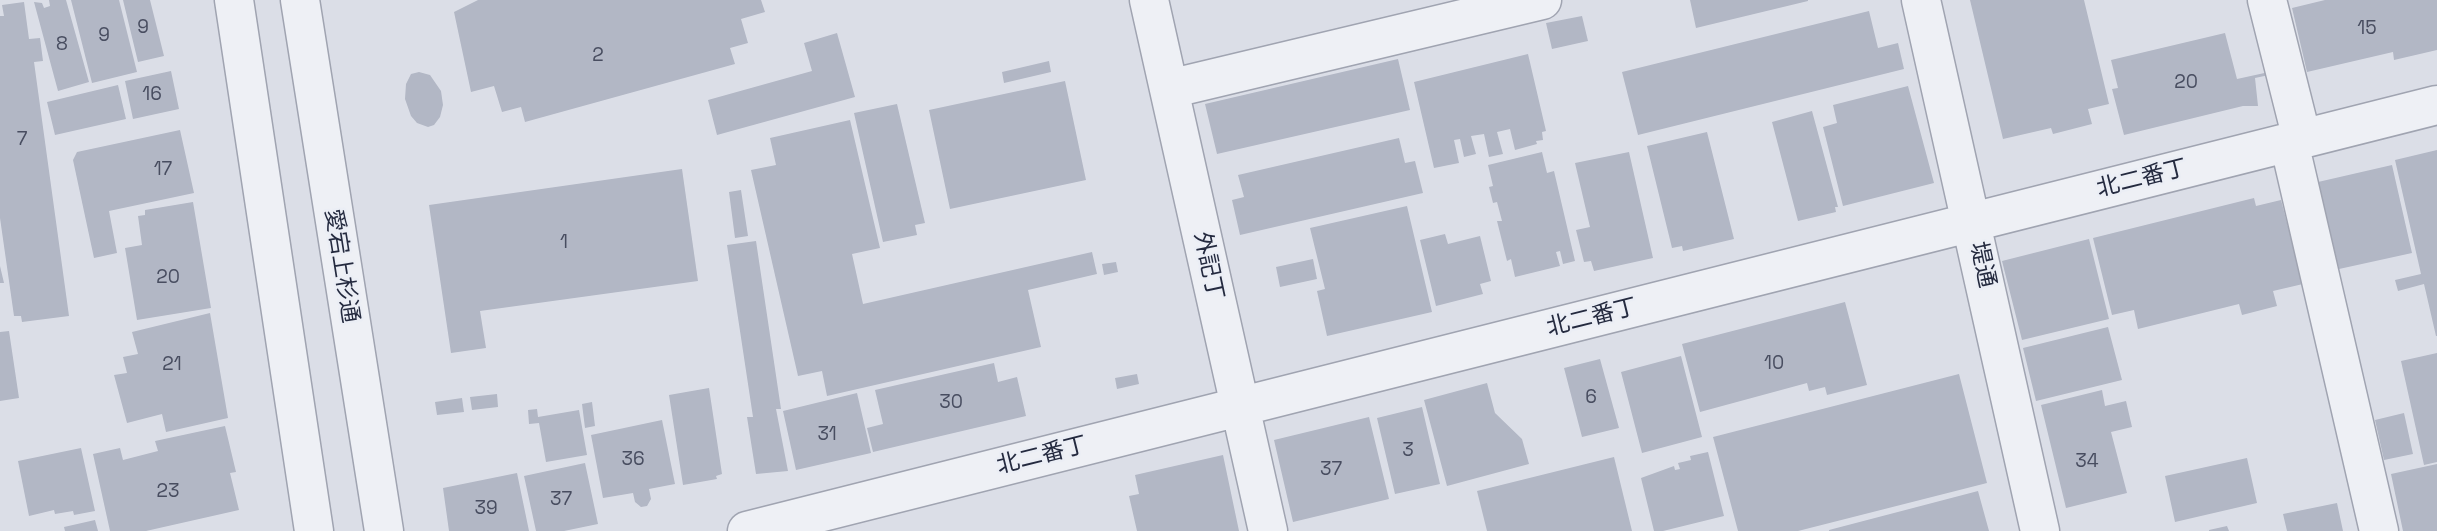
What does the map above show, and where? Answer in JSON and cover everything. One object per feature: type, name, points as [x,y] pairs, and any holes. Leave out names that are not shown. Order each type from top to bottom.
[{"type":"street","points":[[234,0],[314,531]]},
{"type":"street","name":"愛宕上杉通","points":[[300,0],[384,531]]},
{"type":"street","name":"外記丁","points":[[1149,0],[1268,531]]},
{"type":"street","points":[[1169,89],[1542,0]]},
{"type":"street","name":"堤通","points":[[1922,0],[2040,531]]},
{"type":"street","points":[[2267,0],[2379,531]]},
{"type":"street","name":"北二番丁","points":[[747,531],[2437,105]]},
{"type":"building","points":[[49,0],[66,0],[89,82],[58,91],[34,2],[42,3],[44,8],[50,6]]},
{"type":"building","points":[[71,0],[119,0],[137,72],[92,83]]},
{"type":"building","points":[[123,0],[150,0],[164,56],[138,62]]},
{"type":"building","points":[[478,0],[761,0],[765,12],[741,19],[748,43],[730,48],[735,64],[525,122],[521,107],[502,112],[494,86],[471,92],[454,12]]},
{"type":"building","points":[[1690,0],[1808,0],[1808,1],[1696,28]]},
{"type":"building","points":[[1970,0],[2084,0],[2109,104],[2088,109],[2092,124],[2053,134],[2051,128],[2003,139]]},
{"type":"building","points":[[2325,0],[2437,0],[2437,50],[2394,60],[2393,52],[2307,72],[2292,8]]},
{"type":"building","points":[[24,2],[29,39],[40,38],[43,61],[34,62],[69,316],[22,322],[21,316],[14,316],[0,218],[0,16],[4,16],[2,5]]},
{"type":"building","points":[[1869,11],[1878,48],[1898,43],[1904,69],[1638,135],[1622,72]]},
{"type":"building","points":[[1582,16],[1588,41],[1552,49],[1546,23]]},
{"type":"building","points":[[837,33],[855,97],[717,135],[708,100],[812,71],[804,43]]},
{"type":"building","points":[[2225,33],[2237,79],[2269,72],[2269,75],[2255,78],[2258,106],[2243,106],[2124,135],[2112,89],[2118,88],[2111,60]]},
{"type":"building","points":[[1528,54],[1546,131],[1542,132],[1543,140],[1515,150],[1510,129],[1497,132],[1503,154],[1489,157],[1484,134],[1471,136],[1476,154],[1464,157],[1460,139],[1454,140],[1459,163],[1434,168],[1414,82]]},
{"type":"building","points":[[1398,59],[1410,110],[1217,154],[1205,104]]},
{"type":"building","points":[[1049,61],[1051,72],[1004,83],[1002,72]]},
{"type":"building","points":[[171,71],[179,109],[133,119],[125,81]]},
{"type":"building","points":[[419,72],[430,75],[441,91],[443,105],[440,117],[434,125],[428,127],[417,123],[411,116],[405,99],[406,84],[411,74]]},
{"type":"building","points":[[1065,81],[1086,180],[950,209],[929,110]]},
{"type":"building","points":[[118,85],[126,119],[55,135],[47,102]]},
{"type":"building","points":[[1908,86],[1934,183],[1843,206],[1823,127],[1837,123],[1833,105]]},
{"type":"building","points":[[897,104],[925,223],[915,225],[917,235],[883,242],[854,113]]},
{"type":"building","points":[[1812,111],[1838,207],[1835,207],[1836,212],[1798,221],[1772,122]]},
{"type":"building","points":[[850,120],[880,248],[852,254],[863,304],[1092,252],[1097,274],[1028,290],[1041,347],[827,396],[822,371],[798,376],[751,170],[776,165],[770,138]]},
{"type":"building","points":[[180,130],[194,193],[109,211],[117,253],[94,258],[73,160],[77,152]]},
{"type":"building","points":[[1707,132],[1734,239],[1683,251],[1682,246],[1672,248],[1647,146]]},
{"type":"building","points":[[1399,138],[1405,163],[1415,161],[1423,193],[1240,235],[1232,200],[1244,197],[1238,175]]},
{"type":"building","points":[[2437,150],[2436,336],[2424,284],[2398,291],[2395,280],[2421,274],[2395,160]]},
{"type":"building","points":[[1542,152],[1547,173],[1554,171],[1575,261],[1563,264],[1560,251],[1556,252],[1560,266],[1515,277],[1511,259],[1507,261],[1497,221],[1502,221],[1497,202],[1493,203],[1489,187],[1493,186],[1488,165]]},
{"type":"building","points":[[1629,152],[1653,258],[1594,271],[1591,261],[1584,262],[1576,230],[1590,227],[1575,163]]},
{"type":"building","points":[[2392,165],[2412,253],[2339,269],[2318,182]]},
{"type":"building","points":[[682,169],[698,281],[480,311],[486,348],[451,353],[429,205]]},
{"type":"building","points":[[741,190],[748,236],[735,238],[729,192]]},
{"type":"building","points":[[2254,198],[2256,206],[2281,200],[2303,284],[2273,291],[2277,306],[2242,315],[2239,304],[2138,329],[2134,310],[2112,315],[2093,238]]},
{"type":"building","points":[[193,202],[211,308],[137,320],[125,248],[142,245],[138,216],[145,215],[145,210]]},
{"type":"building","points":[[1407,206],[1432,312],[1327,336],[1317,291],[1325,289],[1310,228]]},
{"type":"building","points":[[1445,234],[1448,244],[1480,236],[1491,281],[1480,284],[1483,294],[1436,306],[1420,240]]},
{"type":"building","points":[[2089,239],[2109,319],[2022,340],[2002,261]]},
{"type":"building","points":[[756,241],[781,409],[776,409],[788,471],[756,474],[747,417],[753,417],[727,245]]},
{"type":"building","points":[[1313,259],[1317,279],[1280,287],[1276,267]]},
{"type":"building","points":[[1116,262],[1118,272],[1104,275],[1102,264]]},
{"type":"building","points":[[0,266],[4,283],[0,283]]},
{"type":"building","points":[[1845,302],[1867,385],[1827,395],[1825,387],[1809,391],[1807,383],[1700,412],[1682,344]]},
{"type":"building","points":[[210,313],[228,418],[166,432],[162,414],[127,423],[114,375],[127,373],[123,357],[138,354],[132,332]]},
{"type":"building","points":[[2108,327],[2122,380],[2036,401],[2023,348]]},
{"type":"building","points":[[9,331],[19,398],[0,401],[0,332]]},
{"type":"building","points":[[2437,353],[2437,462],[2424,465],[2401,361]]},
{"type":"building","points":[[1681,356],[1702,437],[1642,453],[1621,372]]},
{"type":"building","points":[[1600,359],[1619,428],[1582,437],[1564,368]]},
{"type":"building","points":[[994,363],[998,382],[1017,377],[1026,416],[873,452],[867,428],[883,424],[875,390]]},
{"type":"building","points":[[1137,374],[1139,384],[1117,389],[1115,378]]},
{"type":"building","points":[[1959,374],[1987,483],[1798,531],[1738,531],[1713,437]]},
{"type":"building","points":[[1487,383],[1495,413],[1522,439],[1529,464],[1447,486],[1424,400]]},
{"type":"building","points":[[709,388],[722,474],[716,476],[717,479],[683,485],[669,395]]},
{"type":"building","points":[[2102,390],[2105,406],[2126,401],[2132,427],[2111,432],[2127,493],[2066,508],[2041,405]]},
{"type":"building","points":[[857,393],[871,453],[796,470],[783,411]]},
{"type":"building","points":[[497,394],[498,407],[472,410],[470,397]]},
{"type":"building","points":[[462,398],[464,412],[437,415],[435,402]]},
{"type":"building","points":[[592,402],[595,426],[585,428],[582,404]]},
{"type":"building","points":[[1422,407],[1440,484],[1395,494],[1377,418]]},
{"type":"building","points":[[537,409],[538,417],[579,410],[587,455],[546,462],[539,423],[529,424],[528,410]]},
{"type":"building","points":[[2404,413],[2413,454],[2384,460],[2375,420]]},
{"type":"building","points":[[1369,417],[1389,499],[1293,522],[1274,440]]},
{"type":"building","points":[[662,420],[675,484],[649,489],[651,499],[647,506],[641,507],[635,502],[633,493],[603,498],[591,435]]},
{"type":"building","points":[[225,426],[236,472],[230,473],[239,510],[146,531],[110,531],[93,454],[120,448],[123,460],[158,451],[155,441]]},
{"type":"building","points":[[81,448],[95,511],[74,515],[73,511],[55,514],[54,510],[29,516],[18,461]]},
{"type":"building","points":[[1708,452],[1724,516],[1654,531],[1641,478],[1674,466],[1675,470],[1680,469],[1678,463],[1691,460],[1690,456]]},
{"type":"building","points":[[1223,455],[1239,531],[1137,531],[1129,496],[1139,494],[1135,475]]},
{"type":"building","points":[[1614,457],[1632,531],[1487,531],[1477,491]]},
{"type":"building","points":[[2247,458],[2257,503],[2175,522],[2165,476]]},
{"type":"building","points":[[585,463],[598,524],[564,531],[536,531],[524,476]]},
{"type":"building","points":[[2437,464],[2437,531],[2403,531],[2391,474]]},
{"type":"building","points":[[517,473],[529,531],[449,531],[443,488]]},
{"type":"building","points":[[1978,491],[1989,531],[1829,531],[1829,530]]},
{"type":"building","points":[[2337,503],[2343,531],[2287,531],[2283,514]]},
{"type":"building","points":[[95,520],[98,531],[65,531],[64,527]]},
{"type":"building","points":[[2227,526],[2229,531],[2209,531],[2209,530]]}]
